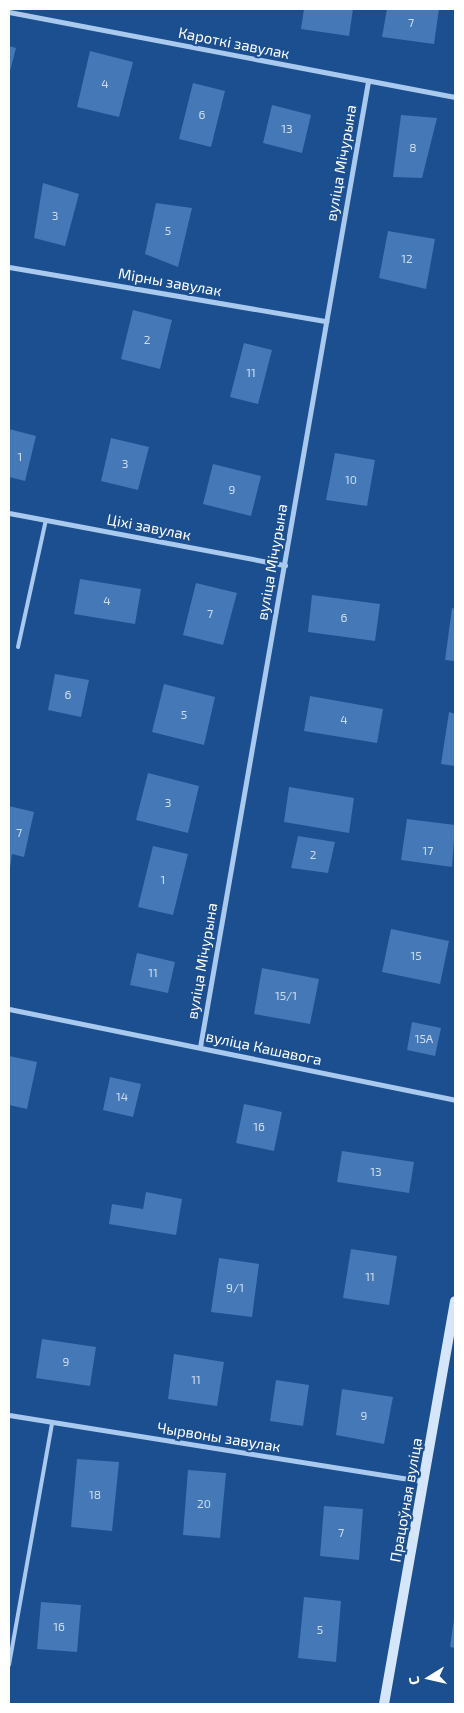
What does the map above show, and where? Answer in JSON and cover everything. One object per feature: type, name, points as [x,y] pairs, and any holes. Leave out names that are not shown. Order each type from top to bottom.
[{"type":"main road","name":"Працоўная вуліца","points":[[384,1704],[426,1481],[455,1301]]},
{"type":"street","name":"Кароткі завулак","points":[[9,12],[455,97]]},
{"type":"street","name":"вуліца Мічурына","points":[[200,1047],[368,81]]},
{"type":"street","name":"Мірны завулак","points":[[9,266],[326,321]]},
{"type":"street","name":"Ціхі завулак","points":[[9,513],[285,566]]},
{"type":"street","name":"вуліца Кашавога","points":[[9,1009],[455,1100]]},
{"type":"street","name":"Чырвоны завулак","points":[[9,1415],[52,1424],[426,1481]]},
{"type":"lane","points":[[18,647],[46,520]]},
{"type":"lane","points":[[9,1665],[52,1424]]},
{"type":"building","points":[[304,9],[353,9],[349,36],[301,29]]},
{"type":"building","points":[[387,9],[439,9],[434,44],[382,37]]},
{"type":"building","points":[[9,46],[16,48],[9,75]]},
{"type":"building","points":[[90,51],[133,62],[119,117],[77,107]]},
{"type":"building","points":[[193,83],[225,91],[211,147],[179,139]]},
{"type":"building","points":[[272,105],[311,115],[302,153],[263,143]]},
{"type":"building","points":[[401,115],[437,118],[422,178],[393,177]]},
{"type":"building","points":[[43,183],[79,194],[65,246],[34,238]]},
{"type":"building","points":[[156,203],[192,208],[178,267],[145,254]]},
{"type":"building","points":[[388,231],[435,239],[426,289],[379,278]]},
{"type":"building","points":[[133,310],[172,320],[160,369],[121,359]]},
{"type":"building","points":[[244,343],[272,350],[258,404],[230,397]]},
{"type":"building","points":[[9,429],[36,436],[25,481],[9,477]]},
{"type":"building","points":[[111,438],[149,447],[138,490],[101,481]]},
{"type":"building","points":[[335,453],[375,460],[367,506],[326,500]]},
{"type":"building","points":[[213,464],[261,476],[251,516],[203,504]]},
{"type":"building","points":[[80,579],[141,589],[135,624],[74,614]]},
{"type":"building","points":[[196,583],[237,593],[223,645],[183,635]]},
{"type":"building","points":[[312,595],[380,604],[375,641],[308,632]]},
{"type":"building","points":[[452,608],[455,609],[455,661],[445,660]]},
{"type":"building","points":[[55,674],[89,680],[81,717],[48,710]]},
{"type":"building","points":[[164,684],[215,697],[204,745],[152,732]]},
{"type":"building","points":[[310,696],[383,709],[377,743],[304,731]]},
{"type":"building","points":[[449,712],[455,714],[455,766],[441,764]]},
{"type":"building","points":[[148,773],[199,786],[188,833],[136,820]]},
{"type":"building","points":[[289,787],[354,798],[349,833],[284,822]]},
{"type":"building","points":[[9,806],[34,812],[24,857],[12,854],[10,868]]},
{"type":"building","points":[[407,819],[455,825],[452,867],[401,860]]},
{"type":"building","points":[[298,836],[335,842],[328,873],[291,868]]},
{"type":"building","points":[[153,846],[188,854],[173,915],[138,907]]},
{"type":"building","points":[[391,929],[449,941],[440,984],[382,972]]},
{"type":"building","points":[[137,953],[175,962],[168,993],[130,985]]},
{"type":"building","points":[[262,968],[319,979],[310,1024],[254,1014]]},
{"type":"building","points":[[412,1022],[441,1028],[435,1056],[407,1050]]},
{"type":"building","points":[[9,1056],[37,1062],[27,1109],[9,1105]]},
{"type":"building","points":[[110,1077],[141,1084],[133,1117],[103,1110]]},
{"type":"building","points":[[244,1104],[282,1112],[274,1151],[236,1143]]},
{"type":"building","points":[[342,1151],[414,1162],[409,1193],[337,1182]]},
{"type":"building","points":[[146,1192],[182,1199],[176,1235],[109,1224],[112,1204],[143,1209]]},
{"type":"building","points":[[351,1249],[397,1256],[389,1305],[343,1298]]},
{"type":"building","points":[[219,1258],[259,1264],[252,1317],[211,1312]]},
{"type":"building","points":[[42,1339],[96,1347],[90,1386],[36,1378]]},
{"type":"building","points":[[174,1354],[224,1362],[217,1406],[168,1399]]},
{"type":"building","points":[[276,1380],[309,1385],[303,1426],[270,1421]]},
{"type":"building","points":[[342,1389],[393,1397],[384,1444],[336,1435]]},
{"type":"building","points":[[77,1459],[119,1462],[112,1531],[71,1527]]},
{"type":"building","points":[[188,1470],[226,1473],[220,1538],[183,1535]]},
{"type":"building","points":[[324,1506],[363,1509],[359,1560],[320,1556]]},
{"type":"building","points":[[304,1597],[341,1601],[336,1662],[298,1658]]},
{"type":"building","points":[[41,1602],[81,1605],[77,1652],[37,1649]]},
{"type":"building","points":[[455,1619],[455,1648],[450,1647]]}]
